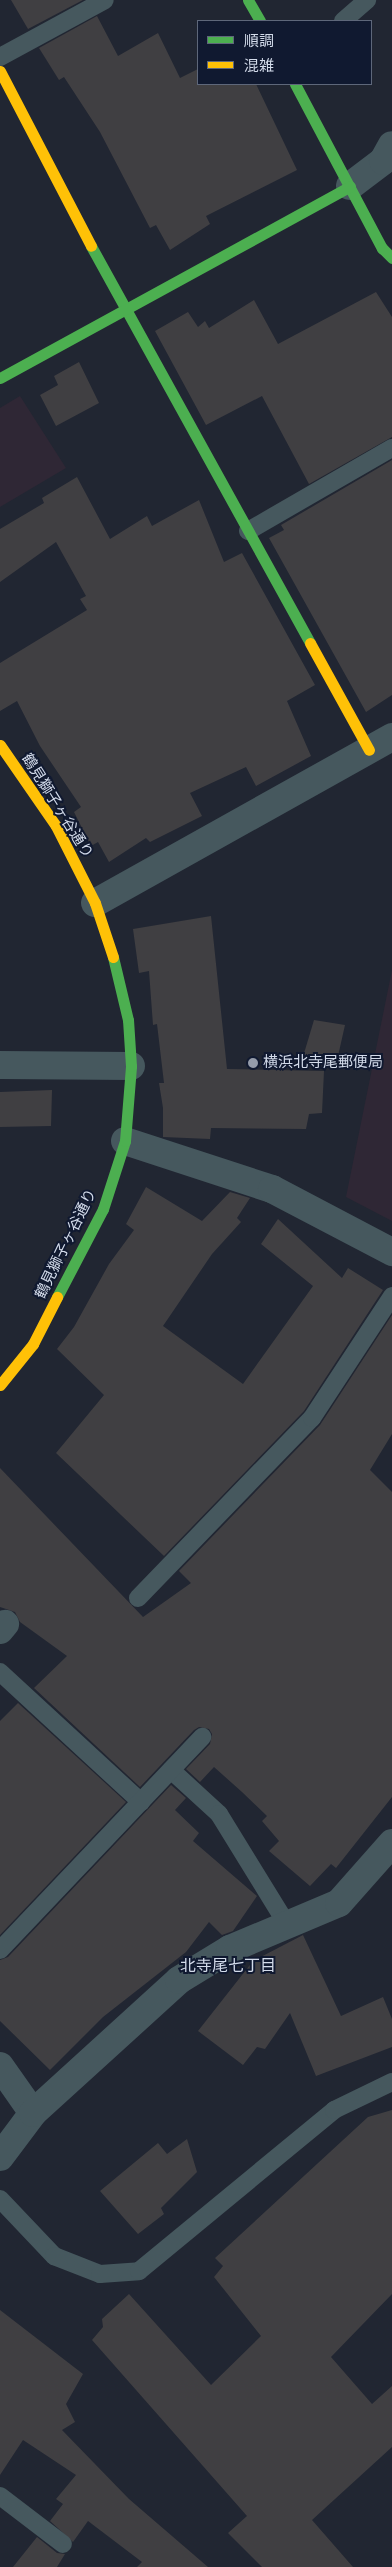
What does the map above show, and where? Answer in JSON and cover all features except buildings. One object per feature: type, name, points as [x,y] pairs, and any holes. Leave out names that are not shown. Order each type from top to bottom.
[{"type":"street","points":[[248,0],[259,20]]},
{"type":"street","points":[[0,71],[125,310],[248,531],[381,743],[95,903]]},
{"type":"street","points":[[296,85],[382,248],[392,258]]},
{"type":"street","points":[[0,378],[350,186],[382,161],[392,145]]},
{"type":"street","name":"鶴見獅子ヶ谷通り","points":[[0,1385],[32,1344],[103,1209],[125,1141],[131,1066],[128,1020],[119,973],[95,903],[56,826],[2,753]]},
{"type":"street","points":[[0,1065],[131,1066]]},
{"type":"street","points":[[125,1141],[272,1188],[392,1252]]},
{"type":"street","points":[[0,2157],[32,2113],[179,1980],[230,1949],[286,1923],[339,1903],[392,1843]]},
{"type":"street","points":[[0,2066],[32,2113]]},
{"type":"lane","points":[[0,57],[105,0]]},
{"type":"lane","points":[[344,20],[367,0]]},
{"type":"lane","points":[[248,531],[392,448]]},
{"type":"lane","points":[[138,1598],[312,1418],[392,1296]]},
{"type":"lane","points":[[0,1672],[141,1802]]},
{"type":"lane","points":[[0,1950],[202,1737]]},
{"type":"lane","points":[[171,1770],[219,1814],[286,1923]]},
{"type":"lane","points":[[0,2199],[54,2256],[100,2274],[139,2271],[334,2110],[392,2082]]},
{"type":"lane","points":[[0,2496],[63,2544]]},
{"type":"shaded area","points":[[20,396],[66,468],[0,507],[0,408]]},
{"type":"shaded area","points":[[392,970],[392,1221],[346,1197]]},
{"type":"traffic: fast","points":[[248,0],[259,20]]},
{"type":"traffic: fast","points":[[296,85],[382,248],[392,258]]},
{"type":"traffic: fast","points":[[0,378],[350,186]]},
{"type":"traffic: fast","points":[[91,246],[310,643]]},
{"type":"traffic: fast","points":[[57,1297],[103,1209],[125,1141],[131,1066],[128,1020],[113,957]]},
{"type":"traffic: slow","points":[[0,71],[91,246]]},
{"type":"traffic: slow","points":[[310,643],[369,750]]},
{"type":"traffic: slow","points":[[0,745],[56,826],[95,903],[113,957]]},
{"type":"traffic: slow","points":[[0,1385],[33,1344],[57,1297]]},
{"type":"place","name":"横浜北寺尾郵便局","points":[[253,1063]]},
{"type":"district","name":"北寺尾七丁目","points":[[228,1966]]}]
